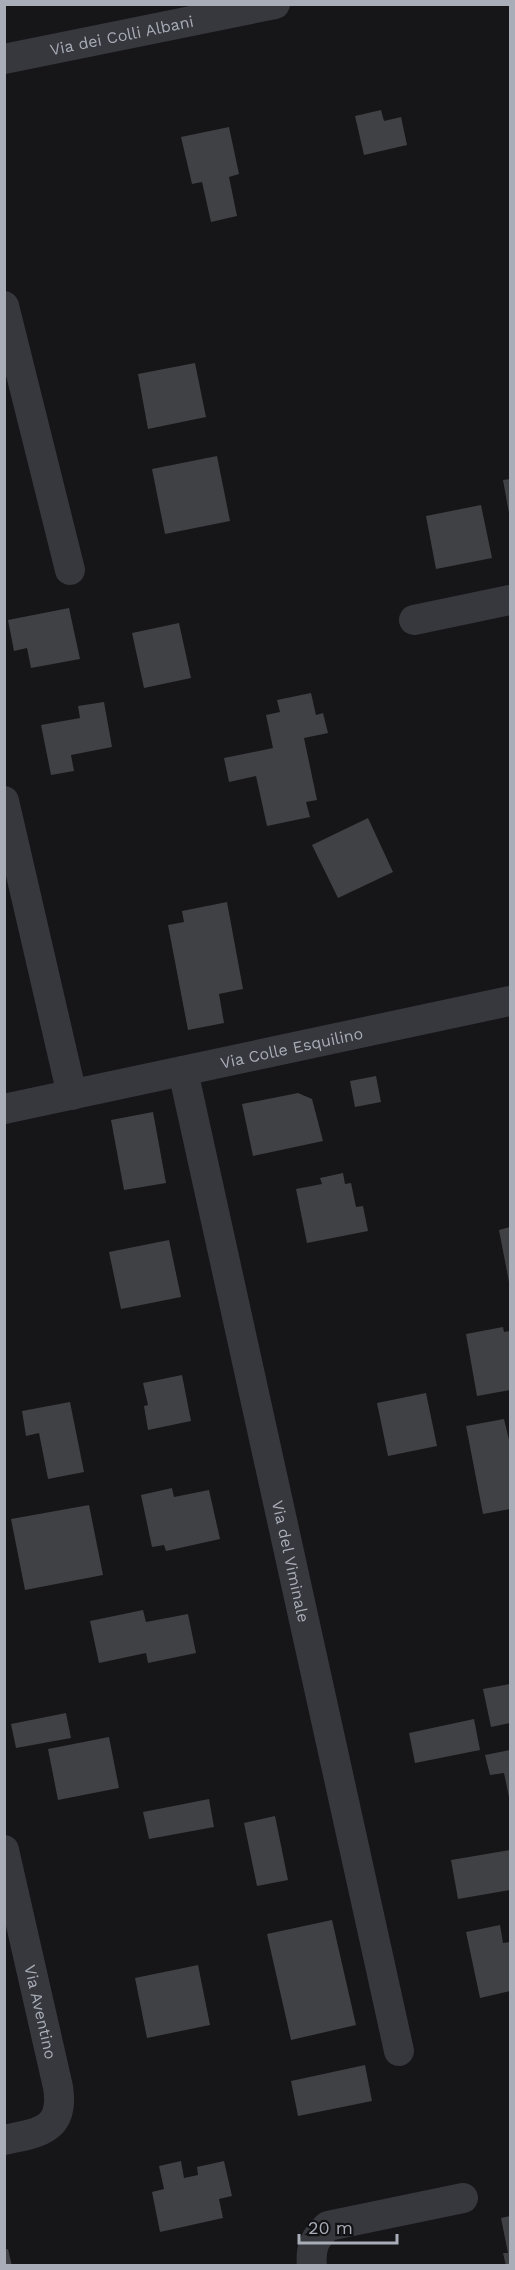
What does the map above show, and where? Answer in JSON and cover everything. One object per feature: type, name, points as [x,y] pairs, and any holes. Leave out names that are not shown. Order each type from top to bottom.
[{"type":"street","name":"Via dei Colli Albani","points":[[4,59],[275,4]]},
{"type":"street","points":[[4,306],[70,570]]},
{"type":"street","points":[[414,620],[510,600]]},
{"type":"street","points":[[4,801],[72,1095]]},
{"type":"street","name":"Via Colle Esquilino","points":[[4,1109],[510,1001]]},
{"type":"street","name":"Via del Viminale","points":[[183,1071],[399,2051]]},
{"type":"street","name":"Via Aventino","points":[[4,1850],[58,2087],[60,2108],[50,2125],[41,2132],[4,2140]]},
{"type":"street","points":[[312,2265],[312,2247],[328,2226],[463,2198]]},
{"type":"building","points":[[381,110],[384,121],[401,117],[407,145],[364,155],[355,116]]},
{"type":"building","points":[[229,127],[239,174],[229,177],[237,216],[211,222],[202,182],[192,184],[181,137]]},
{"type":"building","points":[[195,363],[206,417],[148,429],[138,374]]},
{"type":"building","points":[[217,456],[230,521],[165,534],[152,469]]},
{"type":"building","points":[[510,479],[510,512],[509,513],[503,480]]},
{"type":"building","points":[[481,505],[492,558],[436,569],[426,516]]},
{"type":"building","points":[[69,608],[80,659],[31,668],[27,648],[14,651],[8,620]]},
{"type":"building","points":[[179,623],[191,678],[144,688],[132,633]]},
{"type":"building","points":[[311,693],[316,715],[323,713],[328,733],[304,738],[317,800],[306,802],[310,817],[267,826],[256,776],[229,782],[224,758],[273,748],[266,715],[280,712],[277,700]]},
{"type":"building","points":[[104,702],[112,747],[71,755],[74,771],[51,775],[41,725],[80,718],[78,706]]},
{"type":"building","points":[[368,818],[393,872],[338,898],[312,845]]},
{"type":"building","points":[[227,902],[243,989],[219,994],[224,1023],[188,1030],[168,925],[184,922],[182,911]]},
{"type":"building","points":[[376,1076],[381,1102],[355,1107],[350,1081]]},
{"type":"building","points":[[298,1093],[312,1099],[323,1141],[253,1156],[242,1104]]},
{"type":"building","points":[[153,1112],[166,1183],[124,1190],[111,1120]]},
{"type":"building","points":[[343,1173],[345,1184],[351,1183],[356,1207],[363,1206],[368,1231],[307,1243],[296,1189],[322,1184],[320,1178]]},
{"type":"building","points":[[510,1227],[510,1282],[509,1282],[499,1230]]},
{"type":"building","points":[[169,1240],[181,1297],[121,1309],[109,1252]]},
{"type":"building","points":[[503,1327],[504,1332],[510,1331],[510,1390],[477,1396],[466,1334]]},
{"type":"building","points":[[182,1375],[191,1421],[148,1430],[144,1406],[148,1405],[143,1383]]},
{"type":"building","points":[[426,1393],[437,1446],[388,1456],[377,1403]]},
{"type":"building","points":[[70,1402],[84,1472],[48,1479],[39,1433],[26,1436],[22,1411]]},
{"type":"building","points":[[504,1419],[510,1444],[510,1509],[483,1514],[466,1426]]},
{"type":"building","points":[[172,1488],[174,1497],[209,1490],[220,1539],[166,1551],[164,1545],[152,1547],[141,1495]]},
{"type":"building","points":[[89,1505],[103,1575],[25,1590],[11,1519]]},
{"type":"building","points":[[143,1610],[146,1622],[188,1614],[196,1653],[148,1663],[146,1653],[99,1663],[90,1621]]},
{"type":"building","points":[[510,1684],[510,1723],[491,1727],[483,1689]]},
{"type":"building","points":[[66,1713],[71,1738],[16,1748],[11,1724]]},
{"type":"building","points":[[474,1719],[480,1750],[415,1763],[409,1733]]},
{"type":"building","points":[[109,1737],[119,1788],[58,1800],[48,1749]]},
{"type":"building","points":[[510,1750],[509,1797],[504,1773],[490,1775],[485,1755]]},
{"type":"building","points":[[209,1799],[214,1827],[149,1839],[143,1812]]},
{"type":"building","points":[[275,1816],[288,1880],[257,1886],[244,1823]]},
{"type":"building","points":[[510,1850],[510,1890],[458,1899],[451,1860]]},
{"type":"building","points":[[332,1920],[356,2025],[291,2040],[267,1934]]},
{"type":"building","points":[[500,1925],[503,1943],[510,1942],[510,1991],[480,1998],[466,1932]]},
{"type":"building","points":[[198,1965],[210,2025],[147,2038],[135,1978]]},
{"type":"building","points":[[365,2065],[372,2101],[298,2116],[291,2081]]},
{"type":"building","points":[[181,2161],[184,2178],[198,2175],[197,2167],[224,2161],[232,2196],[219,2199],[223,2218],[160,2232],[152,2192],[164,2189],[159,2166]]},
{"type":"building","points":[[510,2216],[510,2266],[506,2266],[503,2253],[508,2253],[501,2218]]},
{"type":"building","points":[[8,2249],[12,2266],[4,2266],[4,2250]]}]
